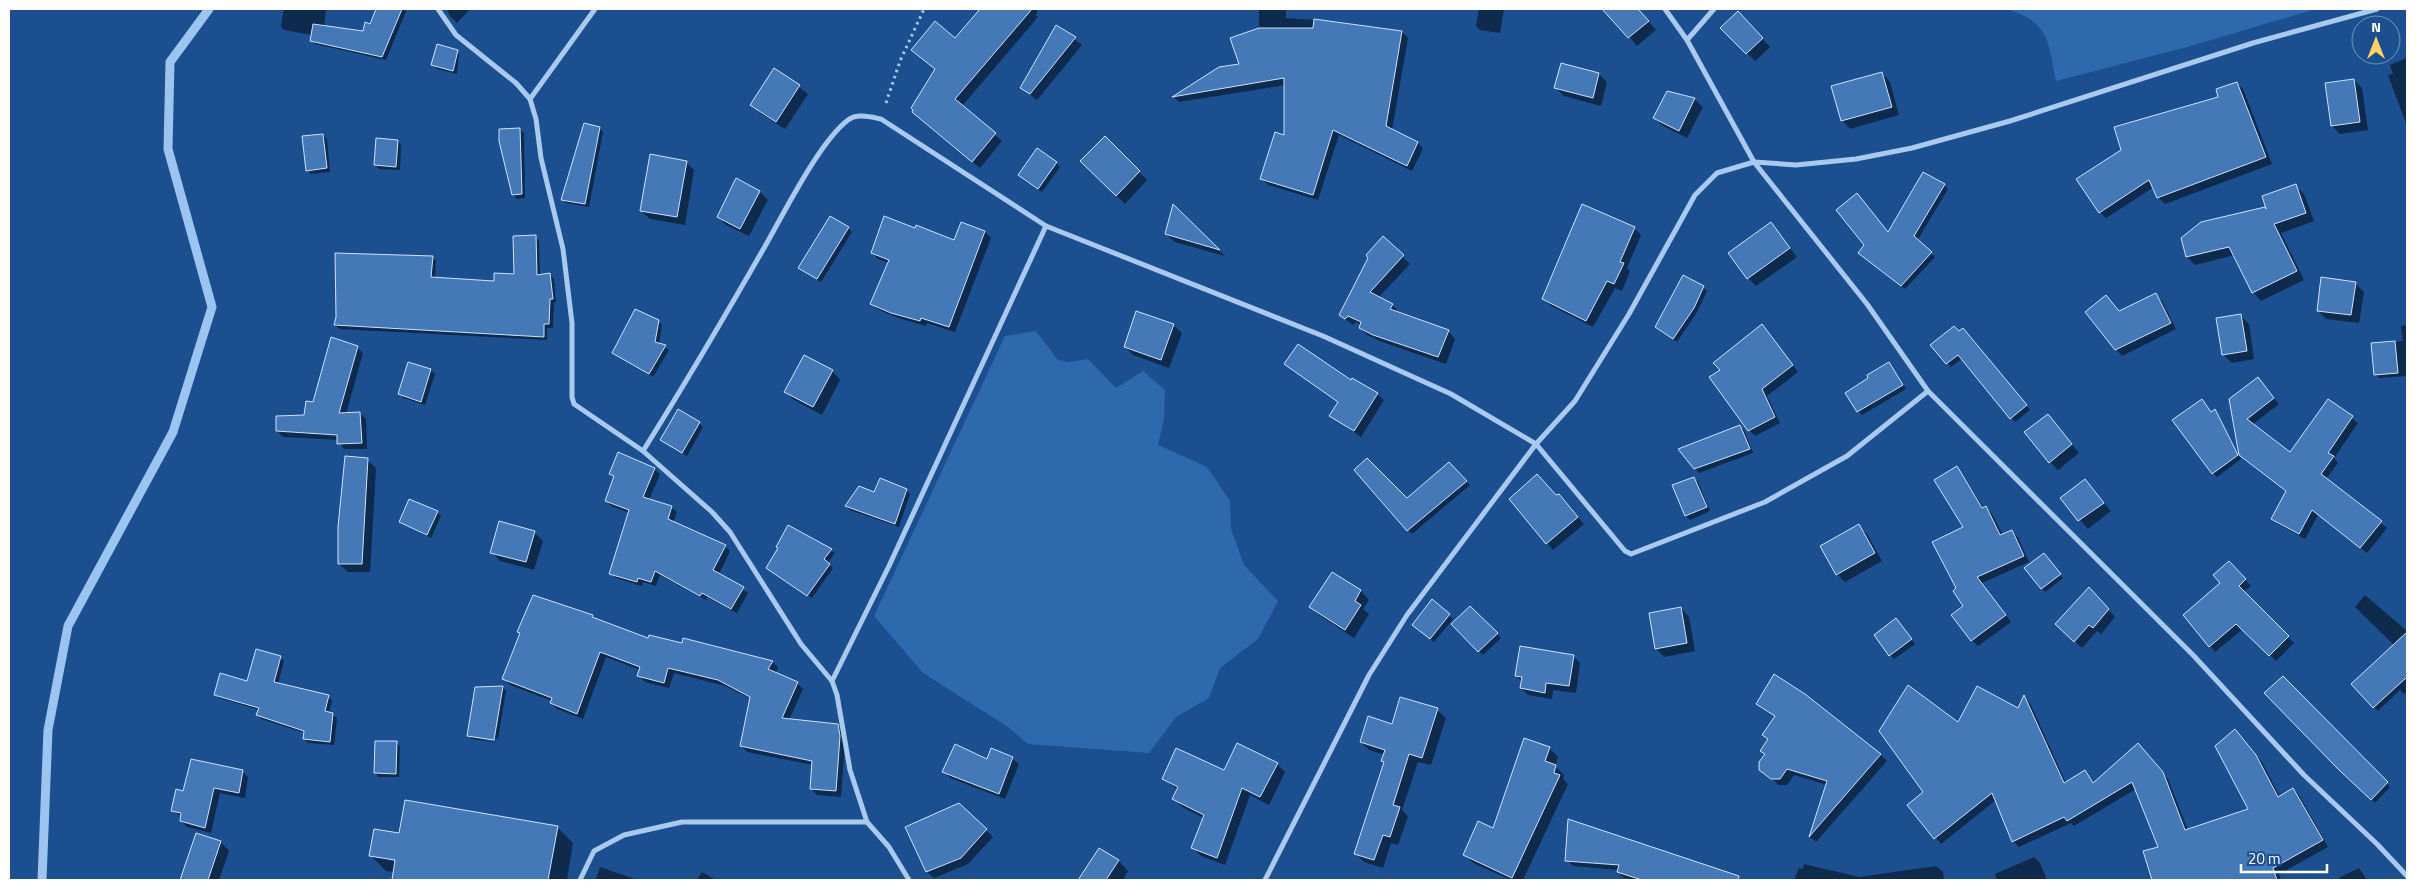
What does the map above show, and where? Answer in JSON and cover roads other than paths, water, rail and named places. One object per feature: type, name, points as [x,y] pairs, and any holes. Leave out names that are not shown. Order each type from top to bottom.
[{"type":"street","points":[[438,9],[456,35],[516,83],[530,99],[536,119],[541,158],[562,249],[572,323],[572,397],[574,404],[643,451],[712,512],[730,532],[801,644],[832,681],[837,695],[850,770],[867,822],[889,847],[909,880]]},
{"type":"street","points":[[530,99],[595,9]]},
{"type":"street","points":[[1665,9],[1687,40],[1754,162],[1867,304],[1928,391],[2193,655],[2304,775],[2377,844],[2407,876]]},
{"type":"street","points":[[1687,40],[1714,9]]},
{"type":"street","points":[[1265,880],[1369,675],[1407,615],[1536,444],[1575,401],[1629,314],[1695,195],[1717,174],[1754,162],[1796,165],[1856,159],[1912,148],[2029,115],[2253,43],[2377,9]]},
{"type":"street","points":[[643,451],[700,360],[793,198],[822,152],[849,119],[861,116],[881,119],[1046,226],[1323,336],[1451,394],[1536,444],[1625,551],[1631,554],[1773,497],[1847,456],[1928,391]]},
{"type":"street","points":[[832,681],[889,566],[1046,226]]},
{"type":"street","points":[[580,880],[594,851],[624,835],[682,822],[867,822]]},
{"type":"waterway","points":[[42,880],[48,730],[68,626],[173,432],[212,307],[168,149],[170,62],[209,9]]}]
